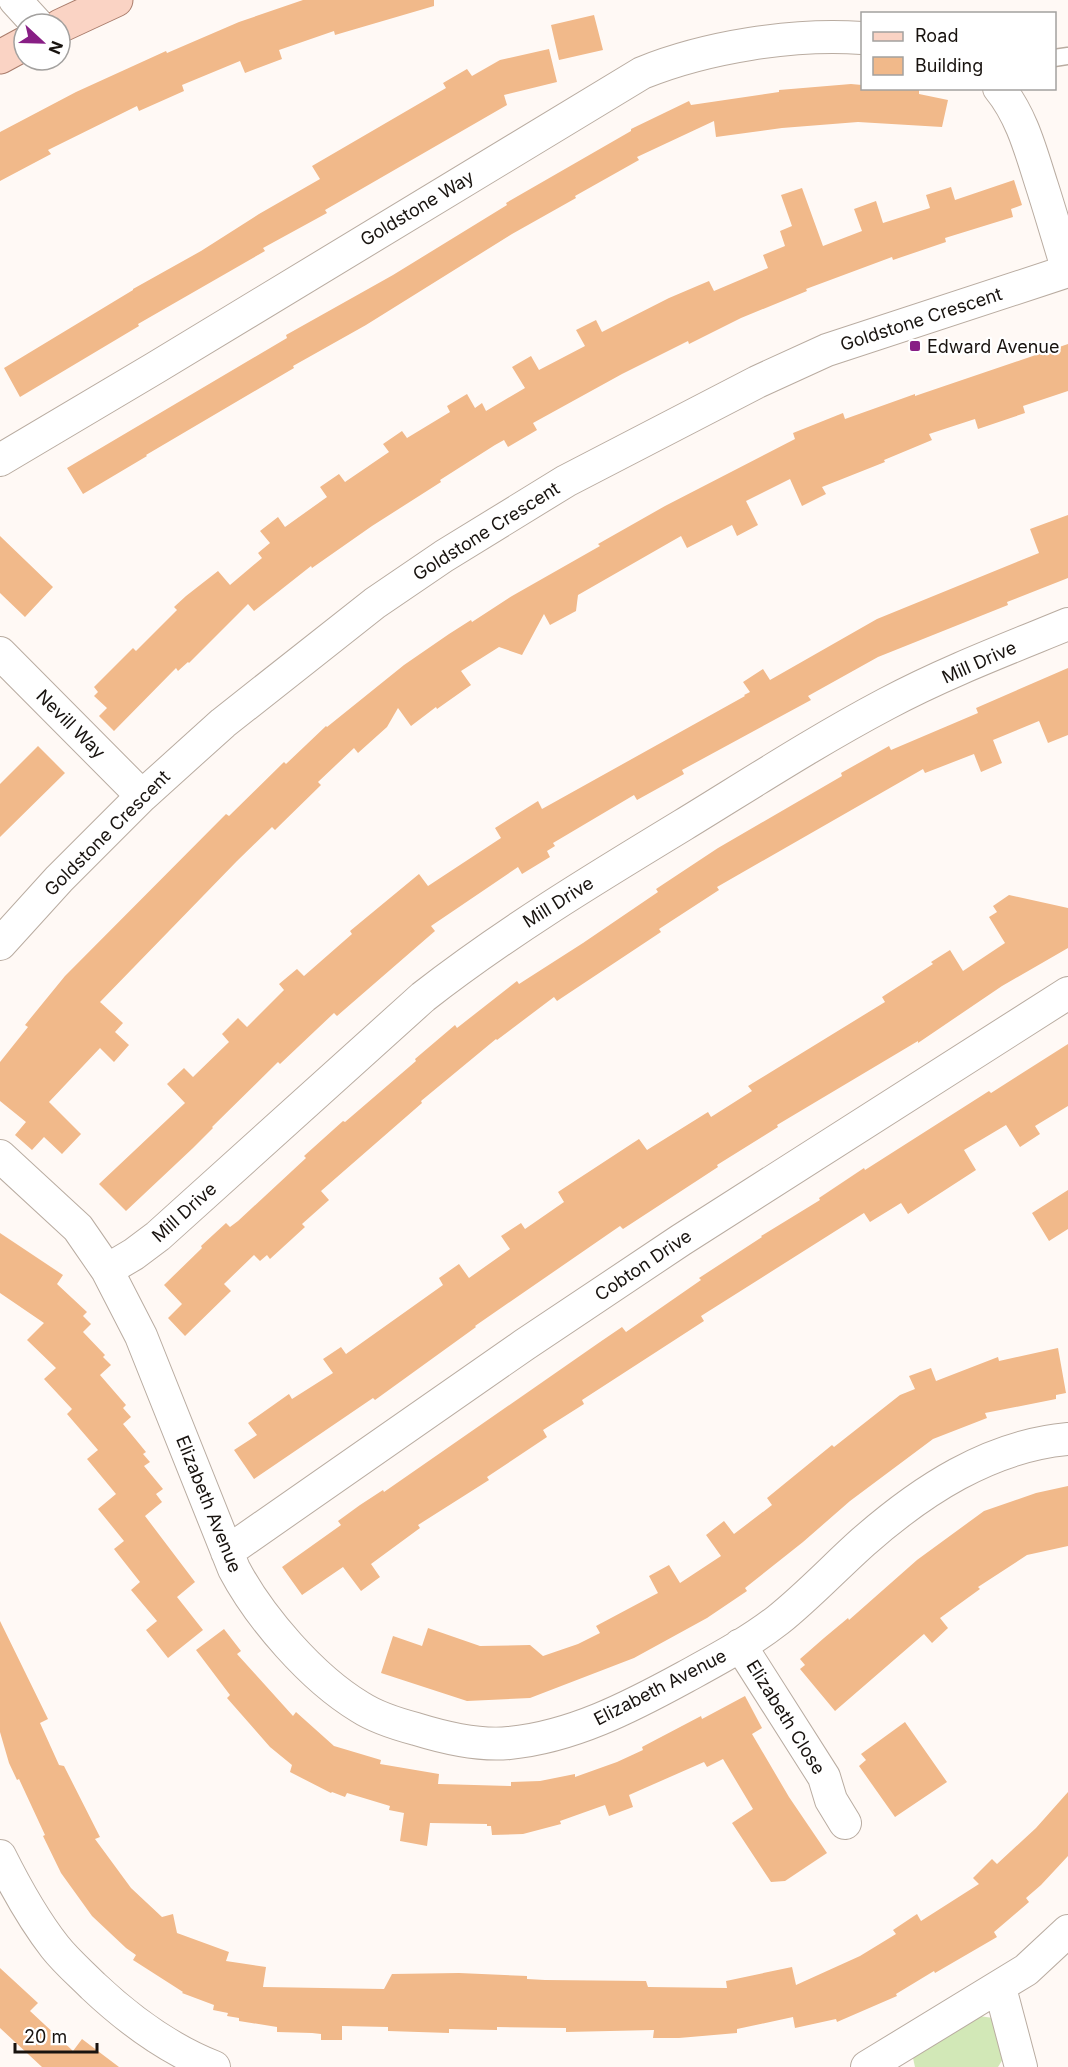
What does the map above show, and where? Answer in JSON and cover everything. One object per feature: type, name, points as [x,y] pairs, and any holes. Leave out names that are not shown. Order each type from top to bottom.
[{"type":"main road","points":[[72,20],[116,0]]},
{"type":"street","points":[[15,0],[26,12]]},
{"type":"street","name":"Goldstone Way","points":[[0,460],[642,73],[680,58],[734,47],[805,38],[861,38]]},
{"type":"street","points":[[1001,90],[1017,116],[1030,147],[1068,271]]},
{"type":"street","name":"Goldstone Crescent","points":[[0,944],[59,879],[142,796],[222,723],[375,603],[444,556],[566,481],[757,382],[827,350],[1068,271]]},
{"type":"street","name":"Mill Drive","points":[[108,1270],[135,1254],[158,1236],[423,997],[514,930],[609,869],[886,704],[1068,624]]},
{"type":"street","name":"Nevill Way","points":[[0,653],[142,796]]},
{"type":"street","name":"Cobton Drive","points":[[227,1551],[524,1345],[681,1240],[1068,993]]},
{"type":"street","name":"Elizabeth Avenue","points":[[0,1156],[78,1228],[108,1270],[141,1336],[227,1551],[243,1586],[264,1616],[339,1693],[382,1718],[428,1733],[459,1739],[507,1743],[572,1730],[611,1715],[713,1662],[777,1620],[864,1541],[942,1481],[973,1465],[1002,1454],[1032,1445],[1068,1439]]},
{"type":"street","name":"Elizabeth Close","points":[[740,1645],[824,1777],[831,1800],[845,1823]]},
{"type":"street","points":[[0,1856],[15,1887],[41,1929],[72,1966],[133,2021],[181,2052],[214,2067]]},
{"type":"street","points":[[867,2067],[997,1988],[1039,1959],[1068,1931]]},
{"type":"street","points":[[997,1988],[1004,1999],[1021,2067]]},
{"type":"green space","points":[[979,2016],[993,2018],[1003,2059],[998,2067],[915,2067],[913,2058],[916,2052]]},
{"type":"building","points":[[303,0],[434,0],[434,6],[335,35],[334,31],[279,50],[282,59],[245,73],[240,61],[182,85],[184,91],[139,111],[137,106],[48,150],[51,154],[0,181],[0,132],[76,92],[166,51],[167,53],[239,22]]},
{"type":"building","points":[[594,15],[603,50],[559,60],[551,25]]},
{"type":"building","points":[[549,49],[557,82],[504,95],[507,105],[325,210],[327,213],[263,248],[265,251],[138,324],[139,326],[20,397],[4,368],[320,179],[312,166],[446,88],[443,83],[467,69],[472,76],[500,60]]},
{"type":"building","points":[[851,84],[861,85],[861,90],[919,90],[919,94],[948,100],[942,127],[858,122],[782,128],[716,137],[714,121],[637,157],[639,160],[575,196],[576,198],[512,234],[366,325],[293,366],[294,368],[83,494],[67,468],[287,338],[286,335],[393,275],[507,205],[506,203],[631,129],[689,101],[691,105],[779,92],[779,90]]},
{"type":"building","points":[[1014,180],[1022,205],[1011,209],[1013,217],[945,238],[946,242],[893,260],[892,257],[806,289],[807,291],[741,318],[689,344],[688,341],[622,374],[533,423],[537,430],[508,447],[504,440],[495,445],[312,568],[311,566],[254,611],[248,604],[189,663],[178,671],[176,668],[114,731],[99,716],[107,708],[94,696],[98,692],[94,687],[133,648],[136,651],[177,610],[174,607],[218,571],[230,585],[262,558],[258,553],[270,543],[260,531],[278,517],[285,527],[327,497],[320,487],[339,474],[345,482],[389,452],[383,444],[402,431],[407,438],[450,412],[447,406],[467,394],[475,408],[482,403],[486,411],[525,388],[512,367],[531,356],[539,370],[585,346],[576,330],[596,320],[602,332],[669,298],[709,281],[714,291],[768,268],[763,255],[785,246],[780,231],[792,226],[781,195],[802,188],[823,246],[862,231],[854,209],[876,201],[883,223],[930,208],[926,195],[951,187],[955,200]]},
{"type":"building","points":[[1068,344],[1068,391],[1023,406],[1025,413],[978,429],[975,419],[929,434],[932,440],[822,487],[826,494],[802,506],[790,479],[746,501],[758,525],[737,536],[732,525],[687,548],[681,536],[578,595],[576,611],[550,625],[544,614],[522,655],[499,647],[461,671],[471,685],[411,726],[398,708],[387,727],[358,753],[354,748],[318,782],[321,785],[275,830],[272,827],[237,861],[100,1002],[123,1023],[115,1032],[129,1045],[114,1062],[100,1048],[49,1102],[81,1134],[62,1154],[44,1137],[32,1150],[15,1135],[26,1122],[0,1101],[0,1062],[28,1027],[25,1025],[65,976],[226,814],[229,816],[284,762],[286,764],[326,726],[404,665],[471,620],[472,622],[512,596],[600,546],[598,544],[665,506],[795,439],[793,433],[843,413],[845,419]]},
{"type":"building","points":[[1068,515],[1068,578],[1007,602],[1008,605],[878,657],[808,696],[811,700],[682,770],[684,774],[637,800],[634,795],[553,843],[555,846],[547,851],[550,857],[522,874],[518,867],[431,926],[435,931],[337,1016],[334,1013],[280,1064],[278,1062],[193,1148],[126,1211],[99,1184],[185,1103],[167,1084],[184,1068],[193,1077],[229,1042],[222,1034],[238,1018],[247,1027],[284,990],[279,984],[297,969],[304,976],[352,934],[350,931],[419,874],[428,886],[501,838],[495,828],[538,801],[542,809],[745,696],[750,692],[743,682],[763,669],[770,680],[877,619],[1039,553],[1030,529]]},
{"type":"building","points":[[0,536],[53,587],[25,617],[0,593]]},
{"type":"building","points":[[1068,668],[1068,735],[1048,743],[1039,721],[993,740],[1002,763],[981,772],[974,754],[925,773],[923,769],[717,887],[719,890],[659,929],[661,932],[557,1001],[554,997],[496,1039],[421,1101],[422,1103],[321,1191],[329,1200],[302,1224],[305,1227],[270,1259],[267,1255],[260,1261],[254,1255],[224,1284],[231,1291],[185,1336],[168,1318],[182,1304],[164,1285],[202,1248],[201,1246],[226,1223],[230,1227],[238,1221],[306,1158],[304,1156],[455,1025],[457,1028],[517,981],[519,984],[583,943],[658,892],[656,889],[718,848],[842,776],[841,773],[889,746],[891,750],[978,713],[976,708]]},
{"type":"building","points":[[38,746],[65,773],[0,837],[0,784]]},
{"type":"building","points":[[1009,895],[1068,908],[1068,948],[1002,986],[918,1043],[918,1041],[777,1125],[778,1127],[623,1229],[620,1226],[475,1326],[375,1400],[373,1398],[254,1479],[234,1450],[257,1435],[248,1423],[289,1394],[292,1399],[333,1373],[323,1359],[341,1347],[346,1354],[443,1285],[439,1278],[459,1264],[469,1278],[510,1249],[501,1236],[521,1223],[525,1229],[564,1202],[558,1192],[639,1139],[647,1150],[708,1112],[711,1117],[752,1091],[748,1086],[885,1002],[882,997],[933,964],[931,962],[950,950],[963,971],[1005,943],[989,917],[997,912],[993,906]]},
{"type":"building","points":[[1068,1044],[1068,1106],[1035,1126],[1040,1134],[1020,1147],[1006,1125],[964,1150],[976,1170],[908,1214],[901,1203],[870,1222],[864,1213],[701,1316],[704,1321],[582,1400],[584,1404],[543,1430],[547,1437],[487,1477],[489,1480],[418,1525],[420,1528],[371,1564],[380,1577],[361,1591],[343,1567],[302,1595],[282,1567],[341,1525],[338,1521],[360,1505],[383,1490],[384,1492],[622,1327],[626,1332],[701,1280],[699,1278],[820,1200],[819,1198],[864,1168],[865,1170]]},
{"type":"building","points":[[1068,1190],[1068,1229],[1049,1241],[1032,1213]]},
{"type":"building","points":[[0,1233],[63,1275],[57,1284],[87,1312],[83,1316],[91,1324],[83,1332],[105,1355],[103,1357],[111,1365],[100,1375],[126,1405],[123,1408],[131,1417],[123,1424],[146,1452],[143,1454],[150,1462],[144,1466],[163,1489],[156,1494],[162,1502],[145,1516],[195,1582],[177,1597],[203,1630],[168,1658],[146,1630],[157,1621],[131,1590],[140,1582],[114,1549],[124,1541],[98,1509],[116,1494],[87,1459],[98,1450],[67,1414],[72,1409],[44,1379],[56,1368],[27,1340],[44,1323],[0,1293]]},
{"type":"building","points":[[1058,1348],[1066,1393],[1056,1395],[1056,1399],[985,1413],[987,1418],[933,1439],[850,1501],[745,1588],[747,1591],[707,1618],[634,1658],[530,1698],[467,1701],[381,1673],[393,1636],[422,1646],[428,1628],[480,1646],[530,1645],[543,1656],[578,1644],[600,1633],[596,1626],[658,1593],[649,1576],[669,1565],[680,1583],[721,1556],[706,1535],[724,1521],[734,1534],[772,1505],[767,1498],[832,1445],[834,1447],[900,1395],[915,1389],[909,1376],[931,1368],[936,1381],[998,1357],[999,1361]]},
{"type":"building","points":[[1068,1486],[1068,1546],[1027,1555],[978,1587],[980,1589],[940,1618],[948,1628],[932,1643],[924,1634],[835,1711],[800,1669],[805,1665],[800,1659],[824,1638],[848,1618],[849,1620],[917,1560],[984,1511],[1036,1493]]},
{"type":"building","points":[[0,1621],[48,1719],[40,1723],[59,1765],[64,1766],[100,1837],[95,1839],[131,1888],[162,1917],[173,1914],[177,1933],[229,1952],[226,1961],[266,1967],[263,1987],[384,1989],[392,1974],[459,1973],[527,1976],[527,1979],[545,1980],[646,1981],[648,1987],[727,1988],[726,1981],[792,1967],[796,1985],[860,1956],[896,1934],[893,1930],[917,1914],[921,1921],[979,1884],[973,1878],[992,1859],[997,1864],[1036,1828],[1068,1792],[1068,1856],[1026,1898],[1029,1902],[994,1932],[997,1937],[935,1973],[934,1971],[896,1994],[897,1996],[837,2022],[836,2019],[795,2028],[793,2017],[737,2029],[737,2033],[679,2038],[653,2038],[654,2030],[566,2032],[566,2028],[449,2029],[449,2033],[388,2031],[388,2027],[342,2026],[342,2040],[321,2040],[321,2034],[277,2032],[277,2027],[239,2021],[239,2018],[227,2016],[228,2013],[213,2010],[214,2005],[182,1993],[133,1960],[136,1955],[92,1916],[61,1873],[19,1779],[17,1780],[9,1763],[0,1732]]},
{"type":"building","points":[[224,1629],[241,1651],[237,1654],[293,1716],[296,1712],[334,1746],[381,1760],[380,1764],[439,1774],[438,1784],[511,1786],[511,1782],[540,1781],[575,1774],[575,1777],[643,1750],[642,1747],[745,1696],[762,1728],[752,1734],[789,1797],[827,1853],[785,1881],[771,1882],[732,1823],[753,1809],[723,1759],[707,1767],[704,1762],[629,1795],[633,1807],[609,1816],[605,1805],[560,1821],[561,1824],[523,1834],[492,1835],[491,1826],[487,1824],[430,1823],[427,1846],[400,1841],[404,1813],[389,1810],[390,1806],[347,1793],[345,1797],[331,1793],[290,1772],[292,1765],[270,1747],[227,1698],[230,1695],[196,1650]]},
{"type":"building","points":[[905,1722],[947,1782],[895,1817],[859,1766],[866,1760],[861,1754]]},
{"type":"building","points":[[0,1968],[38,2003],[30,2011],[73,2051],[82,2039],[119,2067],[42,2067],[0,2028]]},
{"type":"place","name":"Edward Avenue","points":[[915,346]]}]
